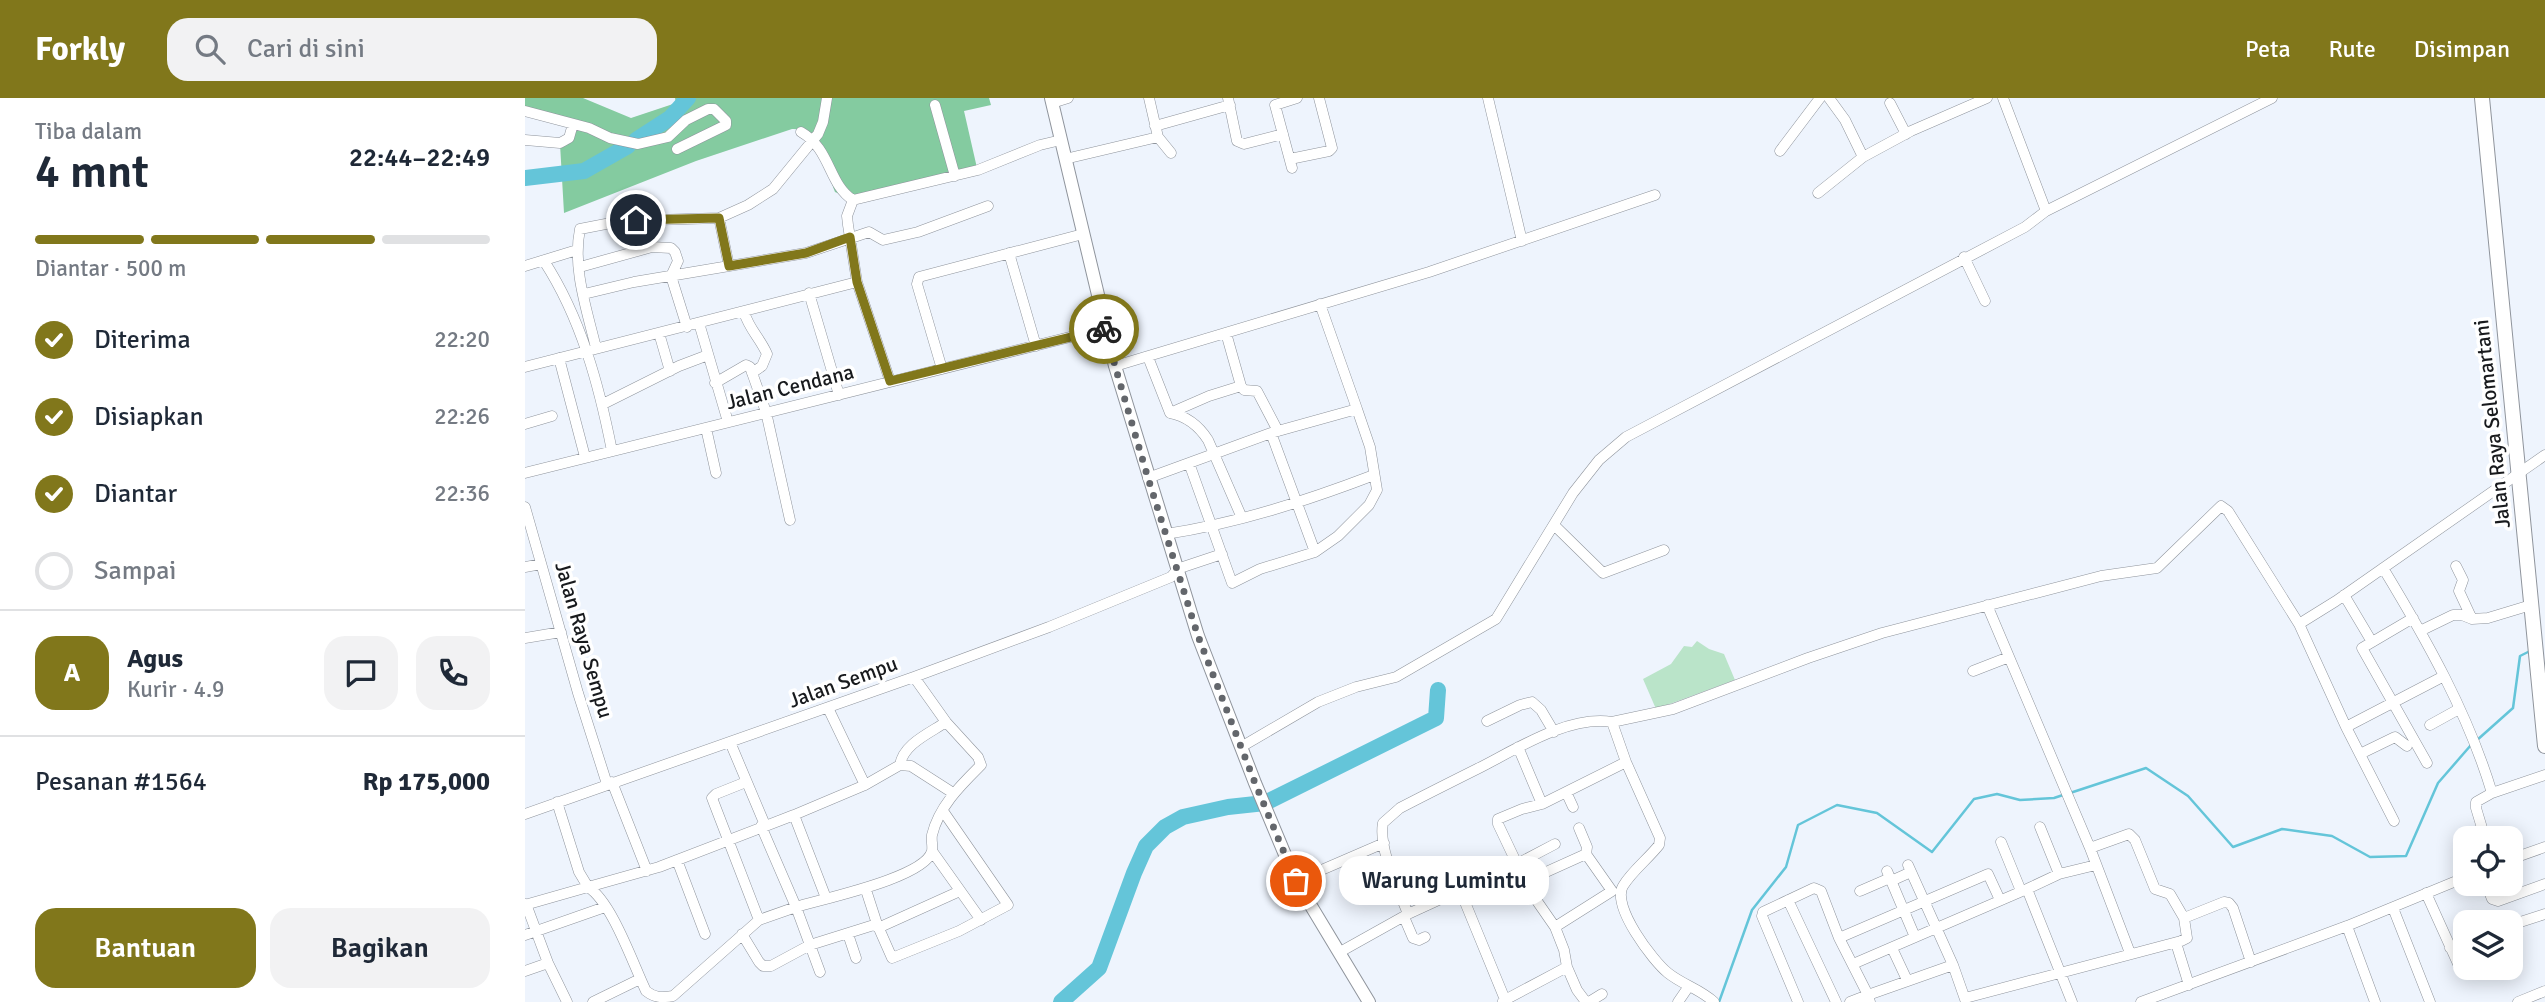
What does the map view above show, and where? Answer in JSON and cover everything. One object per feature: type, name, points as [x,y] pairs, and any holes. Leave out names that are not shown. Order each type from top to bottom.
[{"type":"main road","name":"Jalan Raya Selomartani","points":[[2482,98],[2545,746]]},
{"type":"street","points":[[613,451],[583,293],[577,250],[580,229],[621,222],[719,218],[748,205],[773,190],[813,139],[823,122],[827,98]]},
{"type":"street","points":[[1068,98],[1051,100],[1115,366],[1176,574],[1215,681],[1296,881],[1369,1002]]},
{"type":"street","points":[[1149,98],[1159,137],[1171,153]]},
{"type":"street","points":[[1297,98],[1275,105],[1291,164],[1332,148],[1319,98]]},
{"type":"street","points":[[1488,98],[1522,241]]},
{"type":"street","points":[[1780,151],[1820,98]]},
{"type":"street","points":[[1829,98],[1850,128],[1863,157]]},
{"type":"street","points":[[1818,193],[1863,157],[1906,134],[1987,98]]},
{"type":"street","points":[[2003,98],[2046,211]]},
{"type":"street","points":[[1241,747],[1318,702],[1356,687],[1396,677],[1496,619],[1573,492],[1599,460],[1626,437],[2025,227],[2046,211],[2272,98]]},
{"type":"street","points":[[1155,126],[1229,101],[1237,141],[1240,143],[1283,134]]},
{"type":"street","points":[[1890,103],[1906,134]]},
{"type":"street","points":[[935,106],[955,176]]},
{"type":"street","points":[[525,111],[638,144],[668,137],[686,120],[708,109],[714,109],[726,121],[722,127],[677,149]]},
{"type":"street","points":[[525,140],[560,143],[569,138],[573,124]]},
{"type":"street","points":[[801,132],[819,146],[842,190],[853,200]]},
{"type":"street","points":[[1065,159],[1159,137]]},
{"type":"street","points":[[853,200],[978,170],[1061,139]]},
{"type":"street","points":[[1115,366],[1429,272],[1655,195]]},
{"type":"street","points":[[853,200],[847,216],[857,282],[890,381]]},
{"type":"street","points":[[583,293],[806,253],[869,232],[883,240],[905,236],[988,206]]},
{"type":"street","points":[[719,218],[729,266]]},
{"type":"street","points":[[942,369],[917,280],[922,275],[1083,234]]},
{"type":"street","points":[[580,267],[642,250],[666,247],[675,252],[677,266],[671,276],[687,327]]},
{"type":"street","points":[[525,266],[577,250]]},
{"type":"street","points":[[1009,253],[1036,346]]},
{"type":"street","points":[[1964,257],[1985,301]]},
{"type":"street","points":[[544,261],[592,349]]},
{"type":"street","points":[[525,367],[857,282]]},
{"type":"street","points":[[809,293],[839,395]]},
{"type":"street","points":[[1189,463],[1232,583],[1260,569],[1315,552],[1338,536],[1369,505],[1377,490],[1370,447],[1320,304]]},
{"type":"street","points":[[744,312],[749,328],[767,354],[762,366],[752,373]]},
{"type":"street","points":[[699,323],[729,422]]},
{"type":"street","name":"Jalan Cendana","points":[[525,472],[1106,328]]},
{"type":"street","points":[[659,333],[670,370]]},
{"type":"street","points":[[1226,333],[1241,386],[1244,390],[1257,391],[1275,432],[1295,505],[1315,552]]},
{"type":"street","points":[[603,404],[670,370],[708,355]]},
{"type":"street","points":[[1148,357],[1170,413]]},
{"type":"street","points":[[559,358],[585,457]]},
{"type":"street","points":[[715,383],[743,365],[748,365],[766,412],[790,520]]},
{"type":"street","points":[[1170,413],[1241,386]]},
{"type":"street","points":[[1148,478],[1275,432],[1357,409]]},
{"type":"street","points":[[1170,413],[1182,415],[1203,432],[1215,453],[1242,518]]},
{"type":"street","points":[[525,424],[552,416]]},
{"type":"street","points":[[706,428],[716,473]]},
{"type":"street","points":[[2299,624],[2344,596],[2545,455]]},
{"type":"street","points":[[1166,534],[1213,527],[1295,505],[1374,475]]},
{"type":"street","points":[[1425,937],[1419,940],[1413,938],[1384,843],[1383,824],[1400,808],[1518,747],[1587,721],[1612,722],[1673,709],[1882,633],[2101,576],[2157,568],[2221,506],[2228,511],[2299,624],[2346,727],[2395,821]]},
{"type":"street","name":"Jalan Raya Sempu","points":[[525,507],[609,783],[647,871]]},
{"type":"street","points":[[1554,525],[1603,572],[1664,550]]},
{"type":"street","name":"Jalan Sempu","points":[[525,814],[1049,627],[1222,554]]},
{"type":"street","points":[[525,567],[541,564]]},
{"type":"street","points":[[2456,566],[2463,580],[2459,591],[2472,619]]},
{"type":"street","points":[[2383,568],[2413,618],[2472,733],[2492,793]]},
{"type":"street","points":[[2344,596],[2372,642]]},
{"type":"street","points":[[2420,631],[2453,615],[2472,619],[2488,618],[2531,604]]},
{"type":"street","points":[[1987,605],[2090,848],[2130,953]]},
{"type":"street","points":[[2413,618],[2362,648],[2427,763]]},
{"type":"street","points":[[525,638],[561,632]]},
{"type":"street","points":[[1973,671],[2009,657]]},
{"type":"street","points":[[2346,727],[2444,676]]},
{"type":"street","points":[[914,677],[946,722],[978,757],[981,765],[953,793],[932,835],[932,851],[981,920]]},
{"type":"street","points":[[1487,721],[1532,702],[1541,710],[1554,732]]},
{"type":"street","points":[[828,708],[865,785]]},
{"type":"street","points":[[2430,724],[2459,709]]},
{"type":"street","points":[[900,765],[903,754],[909,748],[946,722]]},
{"type":"street","points":[[1555,927],[1617,890],[1660,845],[1660,838],[1626,762],[1612,722]]},
{"type":"street","points":[[2360,754],[2395,737],[2407,746]]},
{"type":"street","points":[[730,742],[796,907],[798,923],[820,972]]},
{"type":"street","points":[[1518,747],[1542,804]]},
{"type":"street","points":[[1602,994],[1587,1002],[1577,990],[1555,927],[1524,882],[1498,819],[1567,793],[1626,762]]},
{"type":"street","points":[[567,1002],[530,933],[526,904],[647,871],[677,860],[865,785],[900,765],[911,766],[953,793]]},
{"type":"street","points":[[2481,826],[2476,802],[2492,793],[2545,775]]},
{"type":"street","points":[[746,782],[716,793],[712,799],[759,920]]},
{"type":"street","points":[[1567,793],[1573,807]]},
{"type":"street","points":[[557,802],[579,872],[605,907],[646,991],[661,998],[673,996],[759,920],[826,898],[866,890],[920,864],[932,851]]},
{"type":"street","points":[[866,890],[888,952],[895,958],[981,920],[1009,903],[943,811]]},
{"type":"street","points":[[794,815],[826,898]]},
{"type":"street","points":[[2040,827],[2059,874]]},
{"type":"street","points":[[1579,828],[1587,847],[1586,854],[1617,890],[1633,931],[1667,973],[1702,991],[1713,1002]]},
{"type":"street","points":[[1860,891],[1910,868],[1966,1000],[2059,972],[2176,943],[2187,937],[2184,918],[2170,894],[2155,889],[2135,840],[2129,834],[2090,848]]},
{"type":"street","points":[[2001,842],[2072,1002]]},
{"type":"street","points":[[1296,881],[1384,843]]},
{"type":"street","points":[[1340,952],[1406,915],[1555,844]]},
{"type":"street","points":[[2523,854],[2545,846]]},
{"type":"street","points":[[1524,882],[1586,854]]},
{"type":"street","points":[[677,860],[705,934]]},
{"type":"street","points":[[1853,964],[2059,874],[2096,865]]},
{"type":"street","points":[[1839,938],[1988,874],[2000,900]]},
{"type":"street","points":[[1889,876],[1916,937]]},
{"type":"street","points":[[2141,1002],[2347,926],[2453,882]]},
{"type":"street","points":[[2523,892],[2545,884]]},
{"type":"street","points":[[1798,1002],[1762,916],[1763,912],[1814,888],[1821,891],[1839,938],[1869,999]]},
{"type":"street","points":[[1460,890],[1504,1001],[1567,967]]},
{"type":"street","points":[[742,934],[763,965],[771,966],[810,945],[877,926],[960,891]]},
{"type":"street","points":[[2426,893],[2453,955]]},
{"type":"street","points":[[2491,896],[2498,901],[2512,896]]},
{"type":"street","points":[[1788,900],[1836,1002]]},
{"type":"street","points":[[2184,918],[2220,903],[2229,903],[2251,962]]},
{"type":"street","points":[[530,933],[605,907]]},
{"type":"street","points":[[2393,908],[2430,1002]]},
{"type":"street","points":[[2523,921],[2545,914]]},
{"type":"street","points":[[2347,926],[2375,1002]]},
{"type":"street","points":[[848,934],[856,958]]},
{"type":"street","points":[[2176,943],[2189,985]]},
{"type":"street","points":[[2449,948],[2453,946]]},
{"type":"street","points":[[1892,948],[1907,980]]},
{"type":"street","points":[[525,971],[548,963]]},
{"type":"street","points":[[1850,1002],[1869,999],[1907,980],[1953,965]]},
{"type":"street","points":[[593,1002],[639,982],[640,979]]},
{"type":"street","points":[[1678,1002],[1689,986]]},
{"type":"street","points":[[2518,1002],[2545,991]]},
{"type":"green space","points":[[525,98],[583,98],[631,118],[676,103],[675,98],[989,98],[991,105],[964,111],[977,168],[853,200],[835,192],[826,162],[810,135],[802,130],[792,129],[696,161],[564,213],[560,144],[574,122],[525,109]]},
{"type":"green space","points":[[1697,641],[1724,654],[1735,680],[1656,709],[1643,679],[1671,664],[1684,646],[1692,647]]},
{"type":"waterway","points":[[636,140],[670,118],[688,98]]},
{"type":"waterway","points":[[525,178],[584,171],[628,146]]},
{"type":"waterway","points":[[2476,741],[2513,708],[2520,656],[2530,651]]},
{"type":"waterway","points":[[1061,1002],[1099,968],[1146,846],[1165,827],[1183,817],[1228,807],[1265,803],[1436,718],[1438,690]]},
{"type":"waterway","points":[[2070,793],[2146,768],[2188,796],[2233,847],[2282,829],[2332,836],[2370,857],[2406,856],[2438,783],[2471,745]]},
{"type":"waterway","points":[[1719,1002],[1752,910],[1786,867],[1798,825],[1837,805],[1877,813],[1932,852],[1974,799],[1997,794],[2020,800],[2063,795]]},
{"type":"way so far","points":[[1104,329],[1106,328],[1148,478],[1198,636],[1296,881]]},
{"type":"place","name":"Warung Lumintu","points":[[1296,881]]},
{"type":"route","points":[[636,220],[719,218],[729,266],[806,253],[850,237],[857,282],[890,381],[1104,329]]}]
